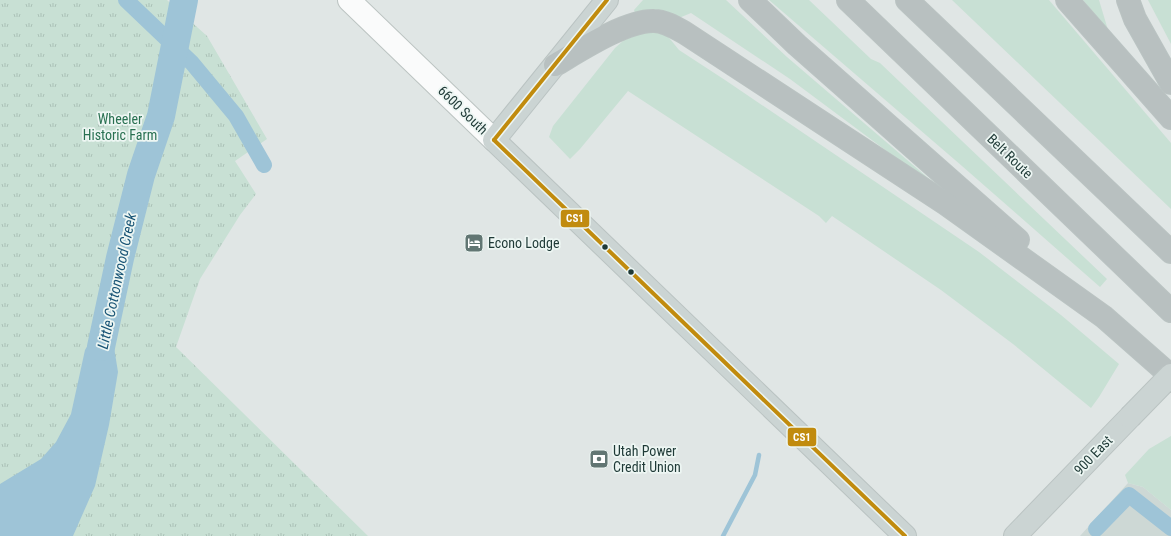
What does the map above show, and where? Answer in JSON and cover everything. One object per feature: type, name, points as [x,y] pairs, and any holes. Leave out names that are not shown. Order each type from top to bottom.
[{"type":"highway","points":[[750,0],[797,45],[1171,375]]},
{"type":"highway","name":"Belt Route","points":[[848,0],[1171,311]]},
{"type":"highway","points":[[907,0],[1171,252]]},
{"type":"highway","points":[[1067,0],[1171,118]]},
{"type":"highway","points":[[1128,0],[1135,19],[1171,83]]},
{"type":"highway","points":[[555,64],[613,32],[639,23],[654,21],[669,25],[686,33],[946,204],[1104,317]]},
{"type":"main road","name":"6600 South","points":[[349,0],[905,536]]},
{"type":"main road","points":[[494,140],[607,0]]},
{"type":"main road","name":"900 East","points":[[1015,536],[1171,375]]},
{"type":"shaded area","points":[[1128,483],[1143,487],[1171,510],[1171,536],[1080,536]]},
{"type":"green space","name":"Wheeler Historic Farm","points":[[0,0],[167,0],[207,36],[267,139],[235,161],[256,194],[240,215],[200,279],[176,347],[368,536],[0,536]]},
{"type":"green space","points":[[643,0],[726,0],[787,57],[948,195],[947,196],[790,79],[691,13],[679,18],[635,13],[634,10]]},
{"type":"green space","points":[[769,0],[809,0],[871,59],[880,63],[1107,279],[1100,287]]},
{"type":"green space","points":[[952,0],[1049,0],[1171,143],[1171,209]]},
{"type":"green space","points":[[1083,0],[1099,0],[1108,30]]},
{"type":"green space","points":[[1148,0],[1171,0],[1171,44]]},
{"type":"green space","points":[[646,32],[666,34],[679,50],[979,252],[1061,315],[1119,364],[1091,408],[1013,344],[941,290],[832,216],[826,223],[819,216],[628,91],[570,159],[549,137],[553,126],[615,48],[624,40]]},
{"type":"green space","points":[[1171,436],[1171,510],[1143,487],[1128,483],[1125,475],[1149,449]]},
{"type":"water","points":[[108,310],[118,372],[109,425],[95,486],[73,536],[0,536],[0,484],[41,459],[56,442],[71,414],[85,350]]},
{"type":"waterway","points":[[126,0],[192,63],[236,116],[264,165]]},
{"type":"waterway","name":"Little Cottonwood Creek","points":[[101,347],[120,258],[141,175],[161,116],[184,0]]},
{"type":"waterway","points":[[723,536],[755,475],[759,455]]},
{"type":"waterway","points":[[1096,529],[1129,495],[1171,528]]},
{"type":"transit line","name":"CS1","points":[[494,140],[607,0]]},
{"type":"transit line","name":"CS1","points":[[494,140],[905,536]]},
{"type":"place","name":"Econo Lodge","points":[[474,243]]},
{"type":"place","name":"Utah Power Credit Union","points":[[599,459]]}]
